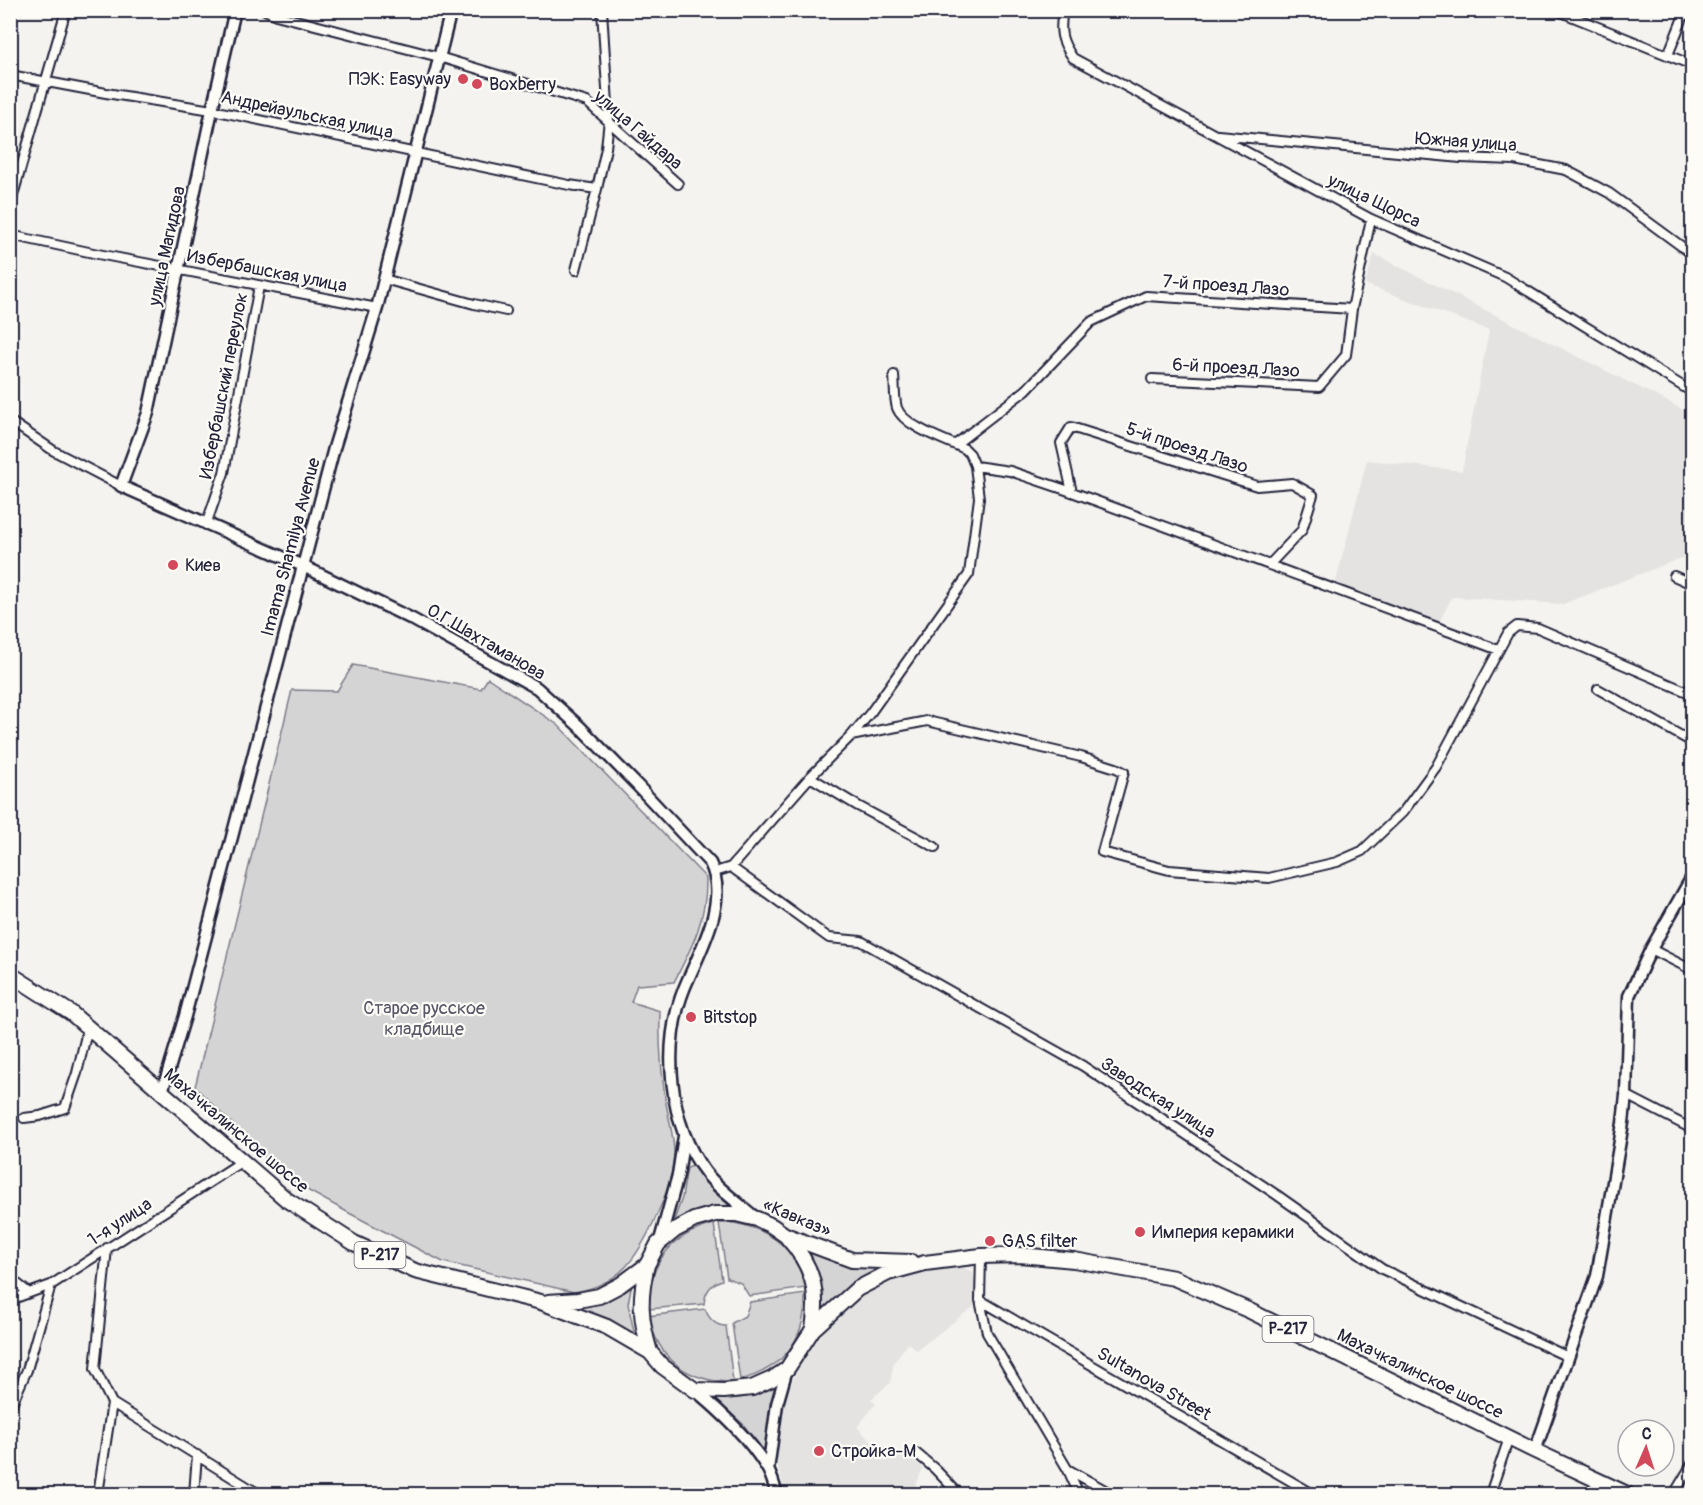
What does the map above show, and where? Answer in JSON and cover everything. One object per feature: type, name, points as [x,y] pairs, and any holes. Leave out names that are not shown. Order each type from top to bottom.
[{"type":"highway","name":"Махачкалинское шоссе","points":[[10,974],[71,1013],[287,1200],[345,1237],[415,1271],[541,1302],[607,1327],[650,1352],[662,1366],[695,1390]]},
{"type":"highway","name":"«Кавказ»","points":[[541,1302],[578,1300],[599,1296],[620,1285],[647,1265],[658,1244],[675,1230],[694,1220],[715,1214],[736,1214],[757,1219],[784,1235],[852,1260],[925,1263]]},
{"type":"highway","name":"Р-217","points":[[784,1235],[799,1250],[809,1269],[815,1289],[816,1310],[813,1329]]},
{"type":"highway","name":"Махачкалинское шоссе","points":[[788,1369],[813,1329],[856,1289],[888,1273],[925,1263],[981,1256],[1020,1255],[1074,1260],[1174,1278],[1248,1310],[1627,1494]]},
{"type":"highway","name":"Р-217","points":[[647,1265],[641,1291],[640,1312],[650,1352]]},
{"type":"highway","points":[[695,1390],[724,1391],[752,1388],[788,1369]]},
{"type":"main road","name":"улица Магидова","points":[[121,486],[148,413],[235,10]]},
{"type":"main road","name":"Imama Shamilya Avenue","points":[[162,1092],[185,1016],[334,448],[377,308],[451,10]]},
{"type":"main road","name":"О.Г.Шахтаманова","points":[[121,486],[303,566],[412,619],[537,688],[638,785],[710,863],[715,872]]},
{"type":"main road","points":[[684,1136],[674,1093],[670,1054],[674,1017],[708,934],[717,894],[715,872]]},
{"type":"main road","points":[[1535,1451],[1597,1276],[1623,1123],[1629,996],[1651,949],[1692,877]]},
{"type":"main road","name":"Р-217","points":[[684,1136],[706,1174],[757,1219]]},
{"type":"main road","name":"Р-217","points":[[658,1244],[678,1175],[684,1136]]},
{"type":"main road","name":"Р-217","points":[[768,1470],[777,1404],[788,1369]]},
{"type":"main road","name":"Р-217","points":[[695,1390],[726,1416],[768,1470]]},
{"type":"main road","points":[[768,1470],[777,1494]]},
{"type":"street","points":[[10,206],[66,10]]},
{"type":"street","name":"улица Гайдара","points":[[266,10],[276,15],[439,57],[587,102],[678,184]]},
{"type":"street","points":[[576,270],[597,189],[606,148],[609,120],[602,10]]},
{"type":"street","name":"улица Щорса","points":[[1063,10],[1062,42],[1073,58],[1371,219],[1505,277],[1692,392]]},
{"type":"street","points":[[1556,10],[1692,65]]},
{"type":"street","points":[[1668,55],[1686,10]]},
{"type":"street","name":"Андрейаульская улица","points":[[10,75],[212,110],[597,189]]},
{"type":"street","name":"Южная улица","points":[[1212,134],[1452,158],[1514,160],[1566,170],[1609,193],[1692,254]]},
{"type":"street","points":[[1352,309],[1371,219]]},
{"type":"street","name":"Избербашская улица","points":[[10,235],[377,308]]},
{"type":"street","points":[[384,279],[507,311]]},
{"type":"street","name":"Избербашский переулок","points":[[206,525],[224,473],[259,286]]},
{"type":"street","name":"7-й проезд Лазо","points":[[956,444],[1026,390],[1091,322],[1146,296],[1352,309]]},
{"type":"street","name":"6-й проезд Лазо","points":[[1152,379],[1319,387],[1346,355],[1352,309]]},
{"type":"street","points":[[715,872],[731,867],[810,777],[851,736],[871,712],[969,574],[979,498],[975,466],[966,449],[914,426],[900,414],[897,407],[894,375]]},
{"type":"street","name":"О.Г.Шахтаманова","points":[[10,421],[54,451],[121,486]]},
{"type":"street","name":"5-й проезд Лазо","points":[[1072,492],[1061,443],[1071,427],[1257,486],[1292,483],[1313,495],[1302,530],[1269,565]]},
{"type":"street","points":[[975,466],[1010,471],[1072,492],[1499,650]]},
{"type":"street","points":[[1674,576],[1692,584]]},
{"type":"street","points":[[851,736],[927,721],[1081,757],[1124,772],[1102,852],[1169,870],[1269,878],[1337,862],[1362,850],[1403,812],[1436,767],[1508,633],[1517,626],[1528,626],[1553,633],[1692,694]]},
{"type":"street","points":[[1598,689],[1692,742]]},
{"type":"street","points":[[810,777],[858,806],[935,847]]},
{"type":"street","name":"Заводская улица","points":[[731,867],[829,938],[861,941],[1083,1066],[1277,1195],[1382,1269],[1568,1357]]},
{"type":"street","points":[[1651,949],[1692,970]]},
{"type":"street","points":[[24,1118],[65,1108],[77,1073],[88,1028]]},
{"type":"street","points":[[1626,1095],[1692,1129]]},
{"type":"street","name":"1-я улица","points":[[10,1300],[51,1285],[241,1162]]},
{"type":"street","points":[[107,1248],[95,1369],[112,1403],[259,1494]]},
{"type":"street","points":[[981,1256],[980,1300],[987,1333],[1068,1470],[1079,1494]]},
{"type":"street","points":[[10,1278],[29,1293]]},
{"type":"street","points":[[10,1408],[27,1370],[51,1285]]},
{"type":"street","name":"Sultanova Street","points":[[980,1300],[1313,1494]]},
{"type":"street","points":[[98,1494],[112,1403]]},
{"type":"street","points":[[1490,1494],[1509,1438]]},
{"type":"street","points":[[916,1453],[935,1469],[957,1492],[956,1494]]},
{"type":"street","points":[[194,1494],[197,1455]]},
{"type":"street","points":[[1674,1494],[1692,1464]]},
{"type":"street","points":[[1068,1470],[1112,1494]]},
{"type":"shaded area","points":[[1374,254],[1692,414],[1692,554],[1563,604],[1452,597],[1439,622],[1335,585],[1367,460],[1462,471],[1489,330],[1365,284]]},
{"type":"shaded area","points":[[960,1266],[973,1272],[978,1303],[917,1350],[908,1343],[894,1362],[890,1383],[871,1399],[876,1404],[857,1427],[871,1441],[906,1455],[923,1468],[912,1494],[869,1494],[846,1487],[844,1494],[785,1494],[774,1450],[781,1407],[800,1365],[837,1312],[869,1286],[895,1276]]},
{"type":"green space","name":"Старое русское кладбище","points":[[353,665],[481,689],[488,678],[558,725],[706,878],[701,920],[674,982],[637,985],[631,1002],[660,1011],[661,1066],[674,1153],[665,1195],[641,1246],[625,1267],[604,1283],[574,1292],[443,1262],[287,1179],[195,1087],[292,690],[337,691]]},
{"type":"green space","points":[[693,1166],[713,1191],[730,1206],[700,1210],[673,1223],[682,1198],[687,1168]]},
{"type":"green space","points":[[719,1223],[748,1226],[771,1236],[789,1252],[796,1262],[806,1288],[749,1296],[741,1283],[727,1278]]},
{"type":"green space","points":[[714,1224],[722,1280],[709,1289],[704,1304],[649,1309],[653,1278],[665,1254],[685,1236]]},
{"type":"green space","points":[[809,1251],[833,1259],[887,1267],[853,1284],[822,1316],[821,1282]]},
{"type":"green space","points":[[632,1282],[628,1304],[635,1336],[616,1324],[572,1308],[602,1300]]},
{"type":"green space","points":[[805,1294],[801,1325],[789,1349],[769,1368],[740,1380],[732,1323],[745,1316],[750,1302]]},
{"type":"green space","points":[[705,1309],[713,1321],[726,1326],[733,1382],[702,1378],[678,1366],[660,1345],[648,1316]]},
{"type":"green space","points":[[778,1383],[770,1410],[765,1447],[762,1450],[743,1424],[713,1398],[747,1397],[763,1392]]},
{"type":"place","name":"ПЭК: Easyway","points":[[463,79]]},
{"type":"place","name":"Boxberry","points":[[477,84]]},
{"type":"place","name":"Киев","points":[[173,565]]},
{"type":"place","name":"Bitstop","points":[[691,1017]]},
{"type":"place","name":"Империя керамики","points":[[1140,1232]]},
{"type":"place","name":"GAS filter","points":[[990,1241]]},
{"type":"place","name":"Стройка-М","points":[[819,1451]]}]
